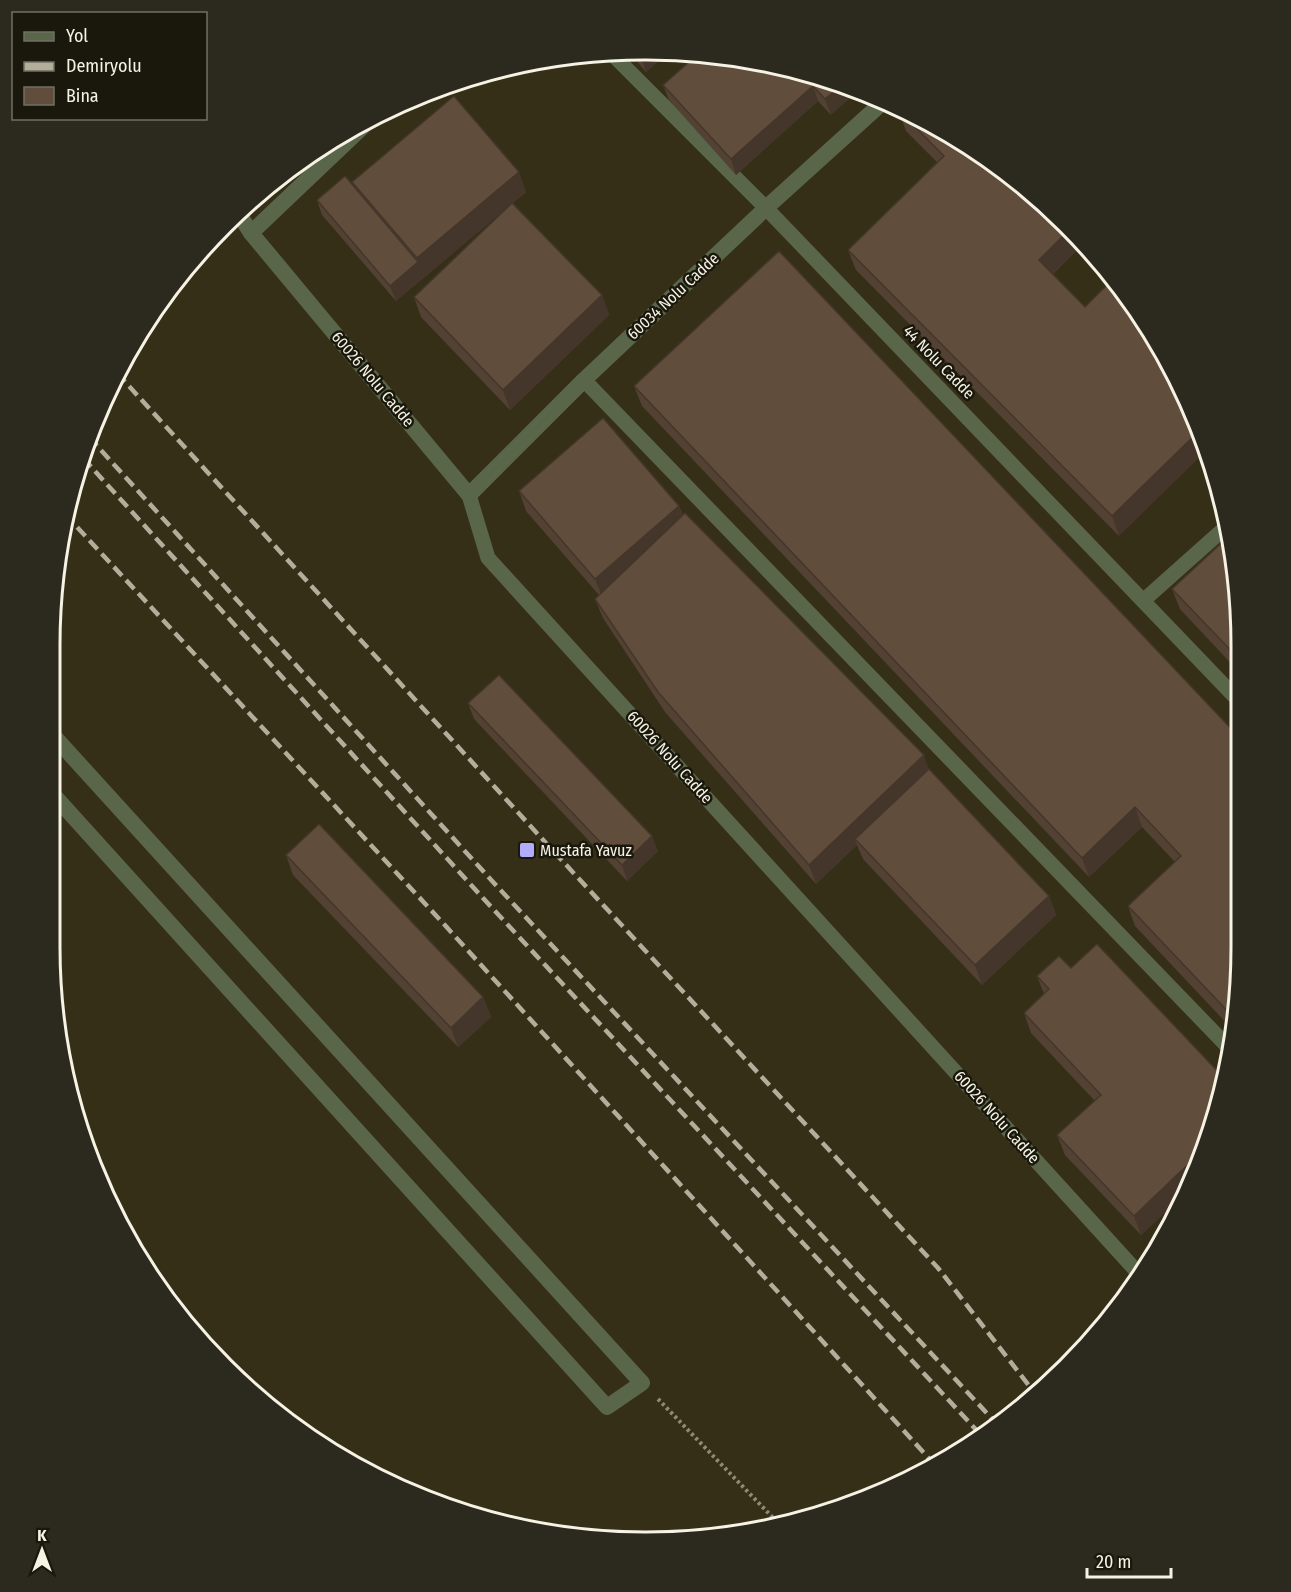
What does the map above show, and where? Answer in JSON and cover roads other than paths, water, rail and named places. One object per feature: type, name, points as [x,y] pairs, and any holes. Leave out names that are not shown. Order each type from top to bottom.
[{"type":"street","name":"60034 Nolu Cadde","points":[[469,495],[584,380],[766,208],[877,108]]},
{"type":"street","points":[[251,233],[347,142]]},
{"type":"street","name":"60026 Nolu Cadde","points":[[243,220],[251,233],[469,495]]},
{"type":"street","points":[[60,743],[642,1383],[607,1407],[60,802]]},
{"type":"lane","name":"44 Nolu Cadde","points":[[619,61],[766,208],[1231,692]]},
{"type":"lane","points":[[584,380],[1223,1042]]},
{"type":"lane","name":"60026 Nolu Cadde","points":[[469,495],[488,558],[1134,1269]]},
{"type":"lane","points":[[1144,600],[1220,532]]},
{"type":"railway","points":[[124,380],[938,1268],[1031,1388]]},
{"type":"railway","points":[[96,445],[493,882],[992,1418]]},
{"type":"railway","points":[[89,464],[482,897],[976,1430]]},
{"type":"railway","points":[[73,523],[442,922],[929,1459]]},
{"type":"place","name":"Mustafa Yavuz","points":[[527,850]]}]
